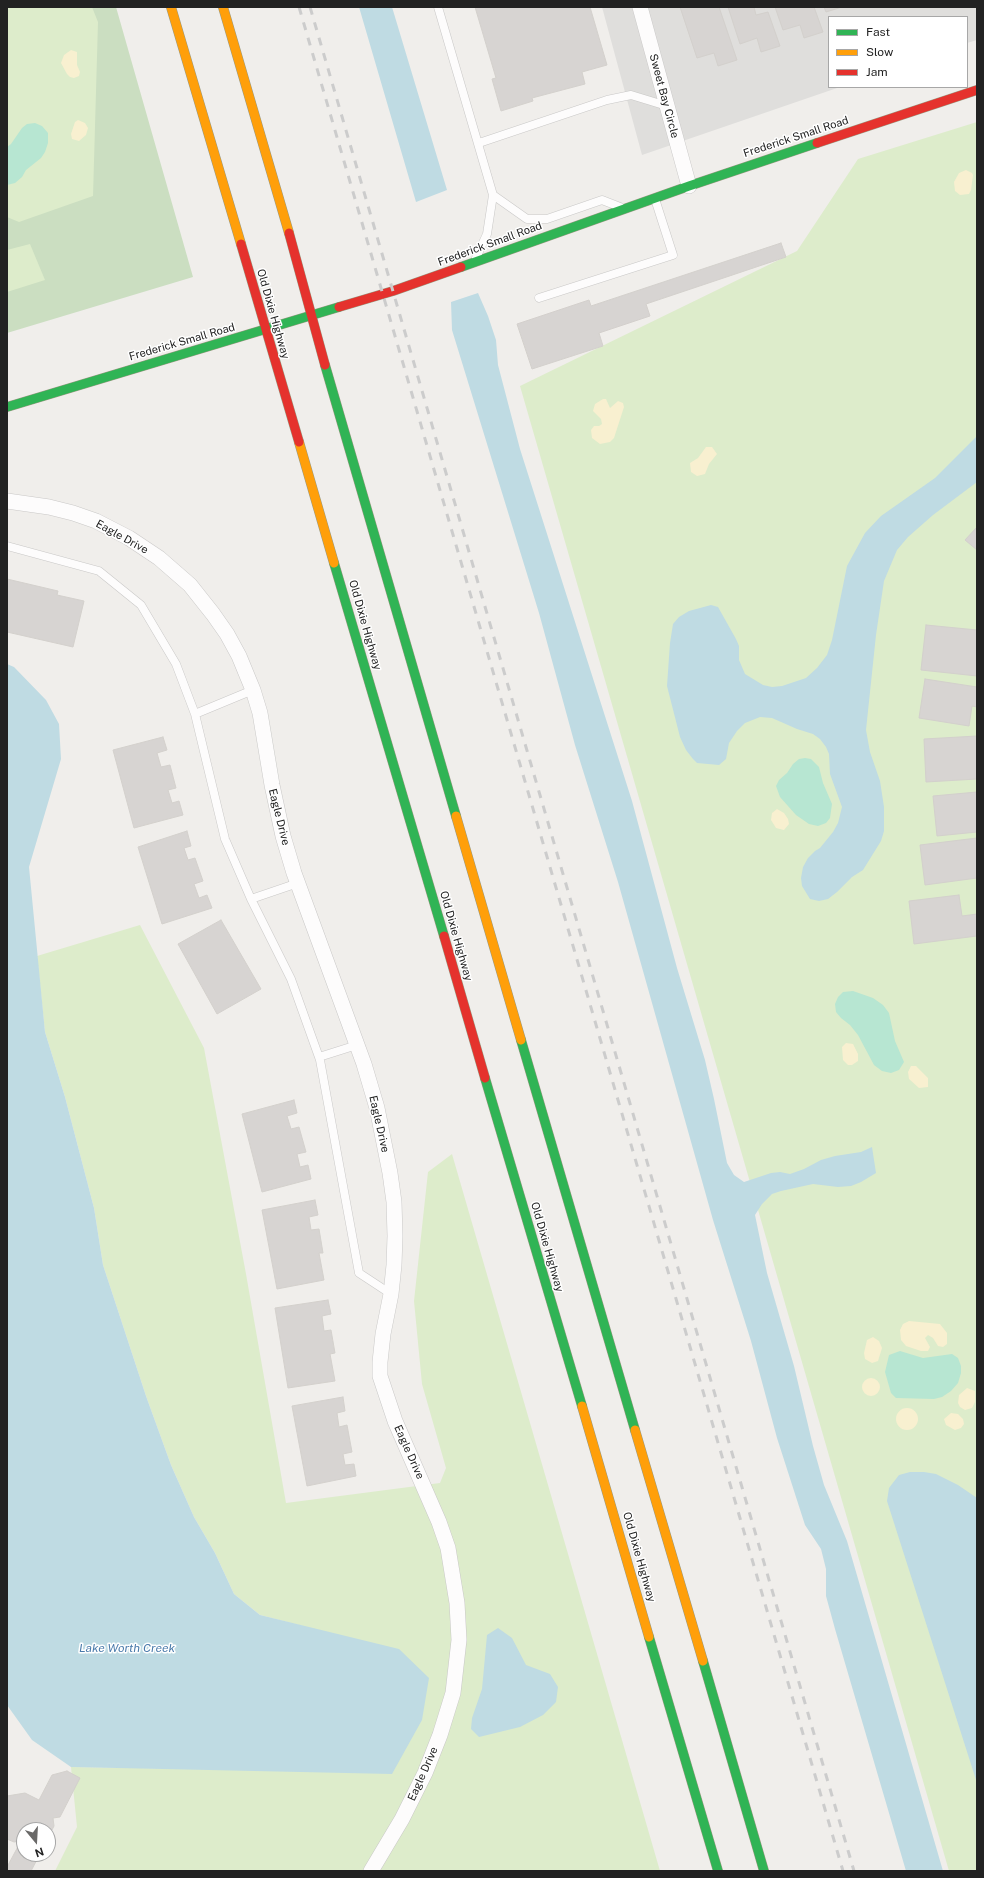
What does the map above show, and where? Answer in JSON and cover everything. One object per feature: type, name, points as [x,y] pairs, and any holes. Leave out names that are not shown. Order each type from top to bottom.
[{"type":"main road","name":"Old Dixie Highway","points":[[171,7],[718,1871]]},
{"type":"main road","points":[[223,7],[312,315],[336,405],[764,1871]]},
{"type":"main road","name":"Frederick Small Road","points":[[7,407],[393,291],[654,198],[977,90]]},
{"type":"street","name":"Sweet Bay Circle","points":[[640,7],[689,186]]},
{"type":"street","name":"Eagle Drive","points":[[7,501],[49,507],[96,521],[129,538],[159,558],[190,586],[213,614],[239,656],[253,690],[260,713],[272,785],[283,836],[298,883],[357,1045],[377,1108],[390,1173],[394,1202],[395,1236],[391,1294],[383,1334],[380,1376],[395,1421],[439,1522],[448,1548],[457,1603],[459,1640],[454,1693],[440,1735],[425,1773],[402,1819],[371,1871]]},
{"type":"lane","points":[[438,7],[493,195],[487,234],[474,263]]},
{"type":"lane","points":[[479,143],[607,100],[631,96],[667,106]]},
{"type":"lane","points":[[493,195],[527,219],[547,219],[602,200],[625,209]]},
{"type":"lane","points":[[539,298],[673,255],[654,198]]},
{"type":"lane","points":[[7,546],[99,570],[141,605],[176,664],[195,714],[225,839],[250,899],[291,979],[319,1057],[359,1273],[391,1294]]},
{"type":"lane","points":[[195,714],[253,690]]},
{"type":"lane","points":[[250,899],[298,883]]},
{"type":"lane","points":[[319,1057],[357,1045]]},
{"type":"shaded area","points":[[602,7],[977,7],[977,40],[968,43],[968,16],[828,16],[828,88],[837,88],[642,155]]},
{"type":"green space","points":[[7,7],[106,7],[153,170],[7,327]]},
{"type":"green space","points":[[92,7],[116,7],[193,277],[7,333],[7,292],[45,280],[30,244],[7,250],[7,217],[19,222],[93,196],[98,22]]},
{"type":"green space","points":[[977,122],[977,1871],[949,1871],[520,386],[797,251],[858,159]]},
{"type":"green space","points":[[35,123],[42,126],[48,133],[48,143],[45,152],[41,158],[26,170],[22,177],[15,183],[7,185],[7,147],[11,144],[22,128],[27,124]]},
{"type":"green space","points":[[799,759],[811,759],[819,767],[823,783],[832,804],[830,818],[826,823],[818,826],[809,824],[796,815],[780,797],[776,786],[779,780],[787,773],[793,764]]},
{"type":"green space","points":[[140,925],[204,1048],[246,1274],[286,1503],[440,1483],[446,1468],[422,1384],[414,1301],[428,1172],[452,1154],[660,1871],[55,1871],[77,1827],[71,1767],[208,1769],[322,1631],[260,1615],[234,1594],[215,1553],[194,1517],[171,1465],[146,1396],[103,1265],[94,1208],[65,1097],[45,1032],[37,956]]},
{"type":"green space","points":[[853,991],[873,998],[883,1005],[889,1013],[895,1041],[904,1062],[899,1070],[891,1073],[882,1071],[874,1065],[858,1035],[836,1012],[835,1004],[838,997],[843,992]]},
{"type":"green space","points":[[900,1351],[923,1358],[952,1354],[958,1358],[961,1366],[961,1373],[958,1383],[951,1391],[942,1397],[934,1399],[896,1398],[891,1393],[885,1372],[889,1355]]},
{"type":"sand","points":[[71,50],[77,52],[77,65],[80,72],[79,76],[74,78],[67,74],[61,63],[64,55]]},
{"type":"sand","points":[[78,120],[85,123],[88,128],[86,135],[79,141],[72,139],[71,134],[75,122]]},
{"type":"sand","points":[[966,170],[973,175],[971,190],[969,194],[960,195],[955,191],[954,182],[959,173]]},
{"type":"sand","points":[[603,399],[606,399],[610,408],[618,401],[623,403],[624,407],[614,438],[610,442],[600,444],[592,438],[591,430],[594,426],[599,426],[602,424],[601,419],[593,411],[595,404]]},
{"type":"sand","points":[[706,447],[712,447],[717,454],[709,464],[705,474],[697,476],[691,472],[690,463],[698,458]]},
{"type":"sand","points":[[777,809],[784,813],[788,819],[789,824],[784,830],[776,828],[771,820],[772,813]]},
{"type":"sand","points":[[846,1043],[853,1044],[858,1054],[858,1061],[852,1065],[848,1065],[843,1060],[842,1047]]},
{"type":"sand","points":[[911,1066],[916,1066],[928,1078],[928,1087],[919,1088],[909,1079],[908,1072]]},
{"type":"sand","points":[[909,1321],[940,1324],[947,1333],[947,1344],[943,1347],[938,1346],[933,1338],[928,1335],[925,1338],[930,1347],[928,1351],[921,1351],[906,1346],[901,1340],[900,1330],[903,1324]]},
{"type":"sand","points":[[873,1337],[879,1341],[882,1348],[878,1361],[872,1363],[865,1359],[864,1353],[867,1340]]},
{"type":"sand","points":[[867,1378],[875,1378],[880,1383],[878,1394],[875,1396],[867,1396],[862,1391],[862,1383]]},
{"type":"sand","points":[[967,1388],[975,1391],[975,1402],[972,1408],[965,1410],[960,1407],[958,1403],[959,1395]]},
{"type":"sand","points":[[907,1408],[915,1411],[918,1419],[915,1427],[907,1430],[899,1427],[896,1419],[899,1411]]},
{"type":"sand","points":[[951,1413],[958,1414],[963,1419],[964,1424],[961,1428],[955,1430],[946,1425],[944,1419]]},
{"type":"water","points":[[359,7],[392,7],[447,190],[416,202]]},
{"type":"water","points":[[478,293],[496,340],[498,365],[520,449],[632,801],[677,968],[705,1060],[727,1163],[734,1175],[744,1182],[771,1173],[780,1172],[790,1174],[804,1169],[821,1160],[861,1152],[872,1147],[876,1173],[861,1182],[851,1186],[838,1187],[813,1184],[781,1191],[772,1194],[762,1204],[755,1215],[767,1273],[794,1366],[824,1485],[847,1541],[943,1871],[906,1871],[826,1596],[826,1569],[821,1549],[805,1525],[777,1438],[751,1341],[713,1220],[618,882],[575,745],[539,613],[452,330],[451,302]]},
{"type":"water","points":[[977,436],[977,482],[933,515],[908,537],[897,550],[884,581],[876,635],[866,730],[870,752],[880,781],[884,807],[884,831],[881,841],[863,870],[852,877],[837,892],[828,899],[819,901],[810,899],[802,886],[801,878],[803,867],[808,858],[820,848],[833,832],[838,823],[842,807],[830,774],[829,754],[826,747],[820,739],[813,734],[772,718],[760,717],[745,723],[737,731],[729,743],[726,759],[719,765],[697,763],[686,750],[680,737],[667,686],[673,624],[679,617],[689,611],[711,605],[718,607],[739,646],[739,660],[745,674],[763,685],[772,687],[782,686],[806,678],[817,668],[827,655],[832,640],[847,566],[865,533],[881,516],[935,478]]},
{"type":"water","name":"Lake Worth Creek","points":[[7,664],[14,667],[46,700],[59,724],[61,759],[29,867],[45,1032],[65,1097],[94,1208],[103,1265],[146,1396],[171,1465],[194,1517],[215,1553],[234,1594],[260,1615],[399,1649],[429,1678],[422,1720],[392,1774],[71,1767],[32,1740],[7,1705]]},
{"type":"water","points":[[910,1472],[936,1474],[958,1485],[977,1498],[977,1783],[887,1501],[889,1488],[899,1475]]},
{"type":"water","points":[[498,1628],[512,1638],[526,1665],[550,1674],[558,1687],[556,1702],[543,1715],[520,1727],[479,1737],[471,1729],[472,1718],[482,1689],[487,1635]]},
{"type":"building","points":[[475,7],[590,7],[607,65],[582,72],[585,84],[532,98],[533,101],[501,111],[492,79],[496,78]]},
{"type":"building","points":[[680,7],[719,7],[737,60],[718,66],[714,53],[697,58]]},
{"type":"building","points":[[728,7],[754,7],[756,15],[768,12],[780,46],[761,52],[757,38],[740,44]]},
{"type":"building","points":[[775,7],[814,7],[823,32],[804,38],[800,25],[783,30]]},
{"type":"building","points":[[824,7],[842,7],[826,12]]},
{"type":"building","points":[[781,243],[786,257],[646,304],[650,316],[599,333],[603,346],[532,369],[517,324],[589,300],[591,306]]},
{"type":"building","points":[[977,527],[977,550],[965,540]]},
{"type":"building","points":[[7,579],[58,591],[57,595],[84,601],[73,647],[7,632]]},
{"type":"building","points":[[926,625],[977,630],[977,676],[921,670]]},
{"type":"building","points":[[925,679],[977,687],[977,707],[972,706],[969,726],[919,718]]},
{"type":"building","points":[[977,736],[977,779],[926,782],[924,739]]},
{"type":"building","points":[[163,737],[167,750],[157,753],[161,767],[170,765],[176,788],[168,790],[172,803],[179,801],[183,815],[134,828],[113,750]]},
{"type":"building","points":[[977,792],[977,832],[937,836],[933,796]]},
{"type":"building","points":[[187,831],[191,846],[184,848],[188,860],[195,858],[203,881],[194,884],[199,898],[207,895],[212,908],[162,924],[138,847]]},
{"type":"building","points":[[977,838],[977,878],[925,885],[920,845]]},
{"type":"building","points":[[959,895],[962,916],[977,914],[977,936],[914,944],[909,901]]},
{"type":"building","points":[[221,920],[261,989],[217,1014],[178,944]]},
{"type":"building","points":[[294,1100],[297,1113],[287,1116],[291,1129],[299,1127],[306,1152],[297,1154],[300,1167],[308,1165],[311,1179],[262,1192],[242,1114]]},
{"type":"building","points":[[315,1200],[318,1215],[309,1217],[311,1230],[319,1229],[323,1253],[319,1253],[324,1280],[277,1289],[262,1210]]},
{"type":"building","points":[[328,1300],[331,1314],[322,1316],[324,1331],[331,1330],[335,1353],[330,1354],[335,1381],[288,1388],[275,1308]]},
{"type":"building","points":[[343,1397],[345,1411],[337,1413],[339,1427],[347,1425],[352,1452],[343,1454],[345,1465],[354,1464],[356,1476],[307,1486],[292,1406]]},
{"type":"building","points":[[67,1771],[80,1778],[60,1817],[53,1818],[54,1822],[16,1822],[16,1842],[7,1839],[7,1796],[25,1793],[39,1800],[52,1775]]},
{"type":"building","points":[[16,1850],[16,1862],[36,1862],[31,1871],[7,1871],[7,1867]]},
{"type":"railway","points":[[299,7],[843,1871]]},
{"type":"railway","points":[[310,7],[854,1871]]},
{"type":"traffic: fast","points":[[461,267],[689,186],[817,143]]},
{"type":"traffic: fast","points":[[7,407],[339,307]]},
{"type":"traffic: fast","points":[[325,365],[456,816]]},
{"type":"traffic: fast","points":[[334,563],[444,936]]},
{"type":"traffic: fast","points":[[521,1040],[635,1430]]},
{"type":"traffic: fast","points":[[485,1078],[582,1406]]},
{"type":"traffic: fast","points":[[649,1637],[718,1871]]},
{"type":"traffic: fast","points":[[703,1661],[764,1871]]},
{"type":"traffic: slow","points":[[171,7],[241,244]]},
{"type":"traffic: slow","points":[[223,7],[289,233]]},
{"type":"traffic: slow","points":[[299,442],[334,563]]},
{"type":"traffic: slow","points":[[456,816],[521,1040]]},
{"type":"traffic: slow","points":[[582,1406],[649,1637]]},
{"type":"traffic: slow","points":[[635,1430],[703,1661]]},
{"type":"traffic: jam","points":[[817,143],[977,90]]},
{"type":"traffic: jam","points":[[289,233],[325,365]]},
{"type":"traffic: jam","points":[[241,244],[299,442]]},
{"type":"traffic: jam","points":[[339,307],[393,291],[461,267]]},
{"type":"traffic: jam","points":[[444,936],[485,1078]]}]
